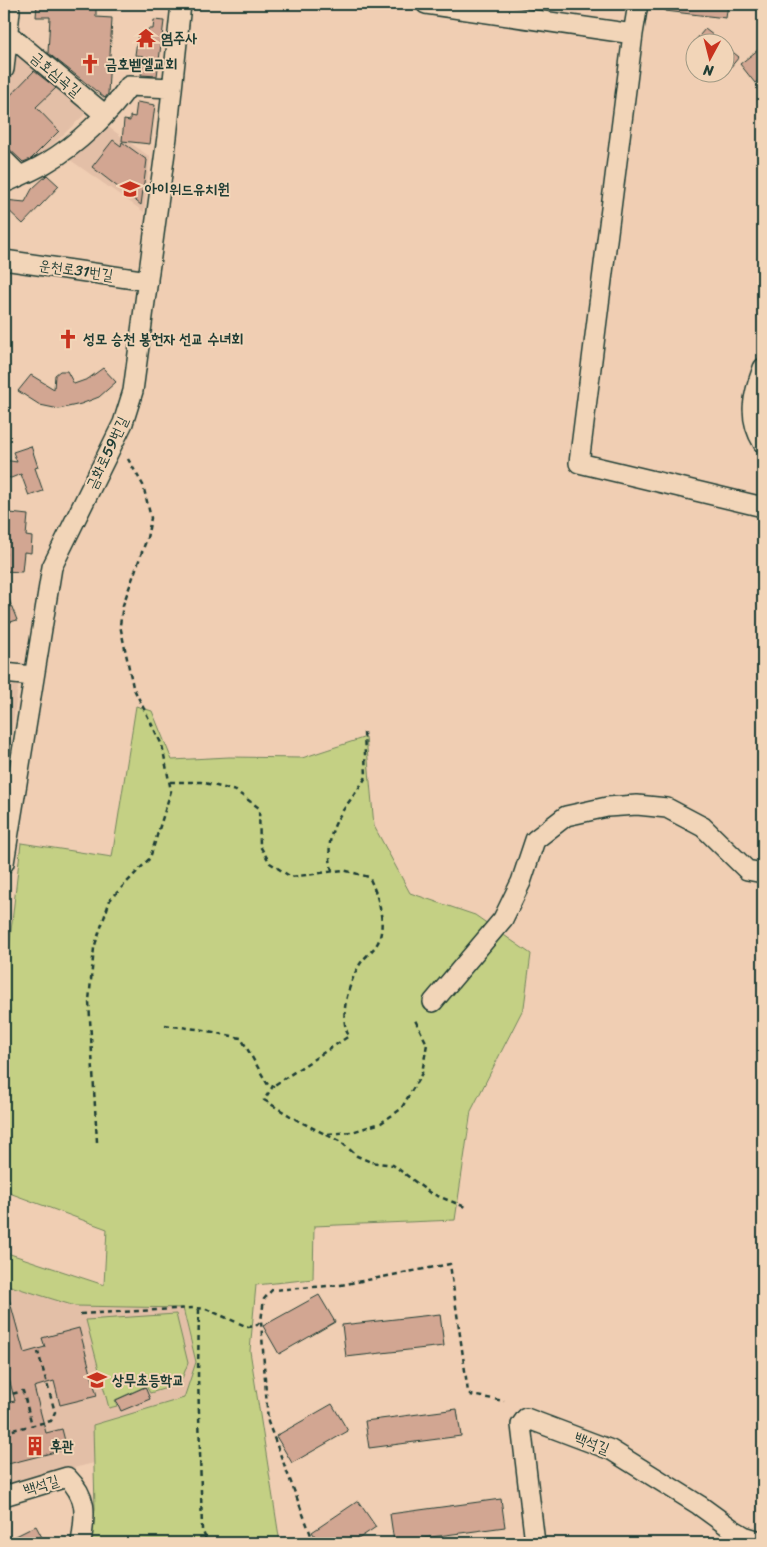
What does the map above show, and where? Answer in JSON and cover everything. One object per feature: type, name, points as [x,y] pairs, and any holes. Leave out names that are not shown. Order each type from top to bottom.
[{"type":"street","name":"금화로59번길","points":[[4,864],[52,567],[123,423],[133,391],[182,4]]},
{"type":"street","points":[[426,4],[632,34]]},
{"type":"street","points":[[638,4],[632,34],[579,463],[763,507]]},
{"type":"street","points":[[4,69],[10,11]]},
{"type":"street","name":"금호심곡길","points":[[8,34],[104,114]]},
{"type":"street","points":[[4,160],[12,180],[46,164],[72,145],[129,86],[172,88]]},
{"type":"street","name":"운천로31번길","points":[[4,260],[148,281]]},
{"type":"street","points":[[763,368],[756,387],[752,411],[756,431],[763,443]]},
{"type":"street","points":[[4,673],[33,676]]},
{"type":"street","points":[[433,1002],[503,919],[520,882],[535,840],[566,816],[607,806],[637,805],[667,808],[703,827],[746,870],[763,873]]},
{"type":"street","name":"백석길","points":[[535,1543],[521,1425],[526,1418],[611,1450],[738,1532],[763,1542]]},
{"type":"street","name":"백석길","points":[[4,1496],[67,1477],[79,1489],[85,1512],[81,1543]]},
{"type":"path","points":[[97,1142],[89,1001],[94,948],[110,900],[150,858],[171,791],[162,744],[133,687],[120,625],[123,605],[147,538],[150,518],[143,485],[128,459]]},
{"type":"path","points":[[332,871],[328,852],[332,831],[343,807],[358,790],[366,776],[364,732]]},
{"type":"path","points":[[170,782],[202,782],[236,791],[259,808],[260,846],[270,863],[290,877],[343,870],[369,877],[376,891],[382,920],[379,941],[361,963],[347,989],[345,1030],[349,1036],[273,1086],[264,1100],[297,1120],[341,1142],[357,1156],[371,1162],[393,1165],[430,1193],[468,1208]]},
{"type":"path","points":[[327,1134],[352,1132],[381,1122],[401,1109],[422,1073],[427,1044],[415,1020]]},
{"type":"path","points":[[165,1026],[204,1030],[241,1038],[268,1085],[273,1086]]},
{"type":"path","points":[[314,1543],[268,1422],[262,1321],[264,1299],[272,1290],[341,1285],[450,1264],[468,1392],[471,1395],[504,1401]]},
{"type":"path","points":[[199,1309],[198,1375],[202,1530],[208,1543]]},
{"type":"path","points":[[80,1314],[206,1309],[248,1327],[256,1326],[262,1321]]},
{"type":"path","points":[[4,1432],[51,1421],[55,1412],[38,1352]]},
{"type":"path","points":[[4,1396],[23,1391],[32,1425]]},
{"type":"shaded area","points":[[16,53],[21,53],[85,109],[84,115],[29,167],[21,167],[4,149],[4,84],[15,70]]},
{"type":"shaded area","name":"아이위드유치원","points":[[107,126],[150,157],[144,212],[69,159]]},
{"type":"shaded area","points":[[4,679],[19,681],[4,780]]},
{"type":"shaded area","name":"상무초등학교","points":[[4,1284],[75,1306],[182,1307],[196,1362],[184,1398],[93,1425],[94,1463],[4,1485]]},
{"type":"green space","points":[[136,706],[152,711],[172,760],[229,757],[302,758],[366,737],[374,826],[410,893],[475,915],[531,954],[524,1007],[471,1111],[455,1220],[314,1226],[313,1279],[256,1285],[250,1351],[280,1543],[91,1543],[95,1509],[93,1425],[184,1398],[196,1362],[183,1308],[75,1306],[4,1284],[4,1252],[104,1285],[107,1229],[4,1191],[4,992],[21,843],[112,857]]},
{"type":"green space","points":[[176,1314],[188,1363],[180,1384],[150,1393],[146,1386],[115,1400],[117,1406],[109,1408],[86,1320]]},
{"type":"building","points":[[37,4],[96,4],[96,17],[112,18],[108,94],[105,98],[48,53],[50,17],[36,17]]},
{"type":"building","points":[[665,4],[728,4],[726,18],[665,11]]},
{"type":"building","points":[[154,20],[164,21],[157,76],[141,75],[143,56],[135,55],[138,34],[147,35],[148,29],[153,29]]},
{"type":"building","points":[[763,46],[763,77],[755,83],[740,64]]},
{"type":"building","points":[[734,53],[739,57],[734,63]]},
{"type":"building","points":[[34,71],[56,88],[36,107],[59,131],[31,159],[23,162],[4,144],[4,102]]},
{"type":"building","points":[[137,102],[155,105],[150,144],[122,141],[124,120],[130,121],[130,116],[135,117]]},
{"type":"building","points":[[113,140],[121,146],[122,142],[147,160],[141,205],[92,167]]},
{"type":"building","points":[[47,175],[59,186],[23,224],[4,206],[4,200],[25,202],[32,189]]},
{"type":"building","points":[[103,368],[116,382],[99,397],[81,404],[59,409],[40,405],[18,391],[31,375],[54,389],[55,375],[60,371],[67,371],[74,384],[88,379]]},
{"type":"building","points":[[31,446],[38,467],[35,468],[43,491],[29,496],[21,474],[11,478],[4,477],[4,460],[17,462],[13,452]]},
{"type":"building","points":[[10,513],[28,515],[26,536],[32,537],[31,553],[24,552],[22,572],[4,571]]},
{"type":"building","points":[[4,587],[17,620],[4,624]]},
{"type":"building","points":[[7,1291],[24,1353],[45,1347],[42,1338],[79,1328],[97,1396],[60,1405],[54,1381],[34,1387],[46,1433],[62,1429],[67,1449],[4,1465],[4,1403],[15,1401],[4,1360],[4,1292]]},
{"type":"building","points":[[319,1295],[335,1322],[279,1354],[263,1326]]},
{"type":"building","points":[[440,1314],[444,1346],[346,1357],[342,1325]]},
{"type":"building","points":[[145,1387],[150,1399],[121,1411],[116,1400]]},
{"type":"building","points":[[332,1404],[348,1431],[292,1463],[276,1436]]},
{"type":"building","points":[[457,1409],[461,1436],[369,1448],[365,1421]]},
{"type":"building","points":[[501,1499],[505,1527],[394,1542],[390,1514]]},
{"type":"building","points":[[358,1501],[376,1527],[352,1543],[320,1543],[312,1532]]},
{"type":"building","points":[[36,1526],[45,1543],[4,1543],[4,1542]]},
{"type":"place","name":"염주사","points":[[146,38]]},
{"type":"place","name":"금호벧엘교회","points":[[90,64]]},
{"type":"place","name":"아이위드유치원","points":[[130,189]]},
{"type":"place","name":"성모 승천 봉헌자 선교 수녀회","points":[[68,339]]},
{"type":"place","name":"상무초등학교","points":[[97,1380]]},
{"type":"place","name":"후관","points":[[35,1446]]}]
